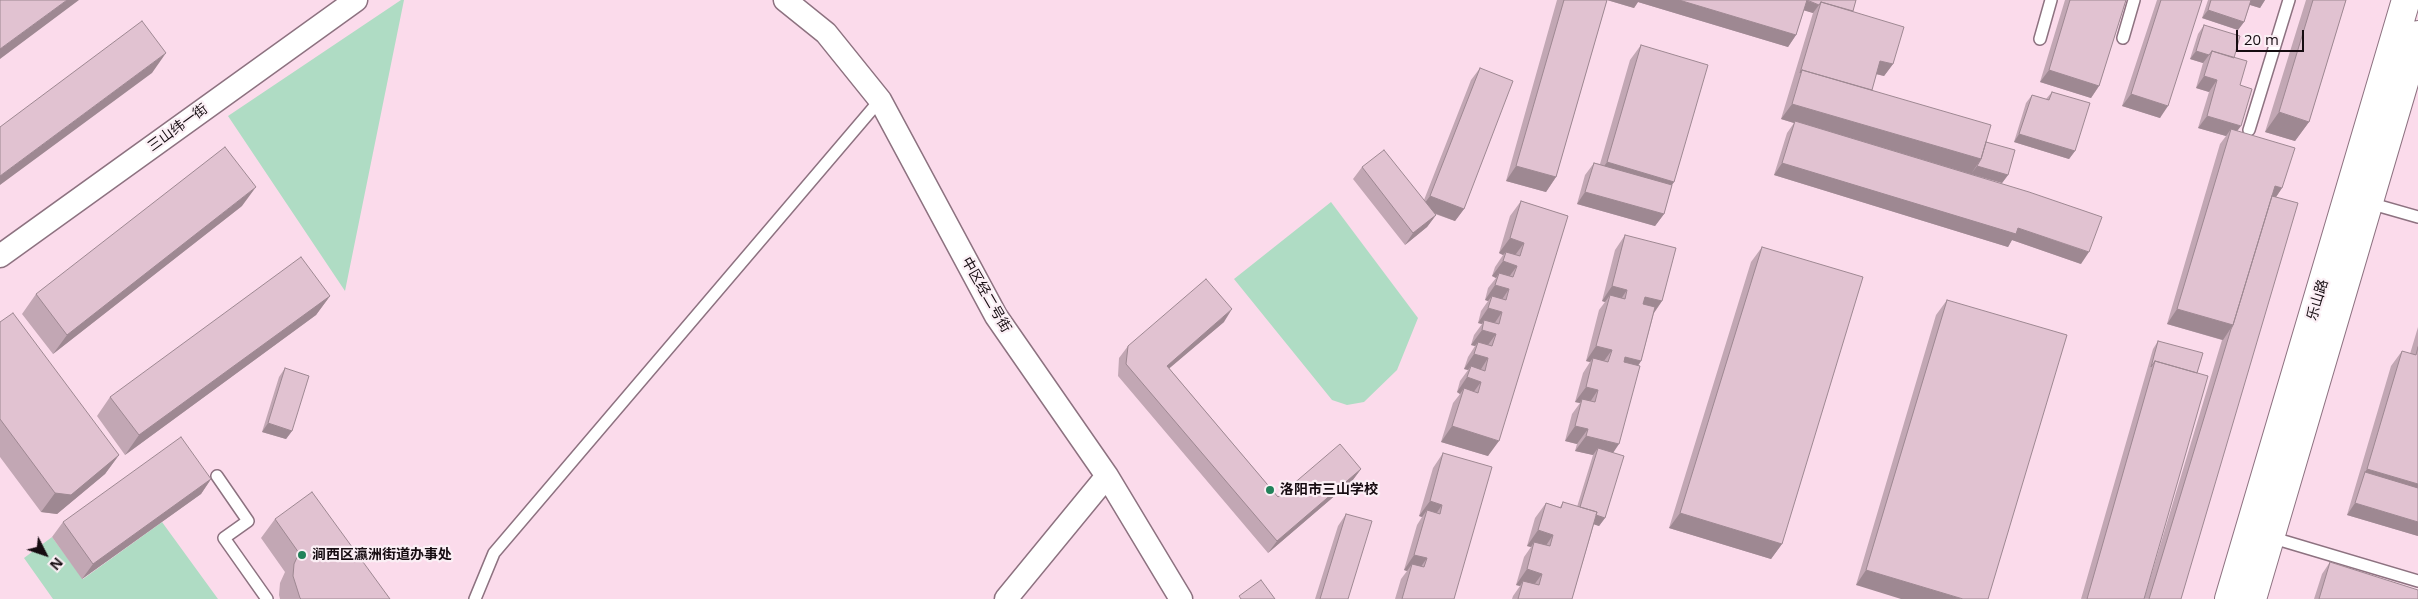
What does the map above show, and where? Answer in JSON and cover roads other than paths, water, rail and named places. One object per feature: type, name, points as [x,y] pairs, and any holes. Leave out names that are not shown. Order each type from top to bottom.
[{"type":"main road","name":"乐山路","points":[[2252,599],[2359,200],[2406,0]]},
{"type":"main road","name":"乐山路","points":[[2229,599],[2359,200],[2418,35]]},
{"type":"street","name":"三山纬一街","points":[[0,256],[356,0]]},
{"type":"street","name":"中区经二号街","points":[[785,0],[826,33],[880,100],[996,316],[1110,482],[1181,599]]},
{"type":"street","points":[[1006,599],[1110,482]]},
{"type":"street","points":[[1020,599],[1110,482]]},
{"type":"lane","points":[[2040,39],[2052,0]]},
{"type":"lane","points":[[2123,38],[2134,0]]},
{"type":"lane","points":[[2249,130],[2289,0]]},
{"type":"lane","points":[[475,599],[494,554],[880,100]]},
{"type":"lane","points":[[2359,200],[2418,217]]},
{"type":"lane","points":[[217,476],[248,521],[224,538],[267,599]]},
{"type":"lane","points":[[2270,536],[2418,581]]},
{"type":"place","name":"洛阳市三山学校","points":[[1270,490]]},
{"type":"place","name":"涧西区瀛洲街道办事处","points":[[302,555]]}]
